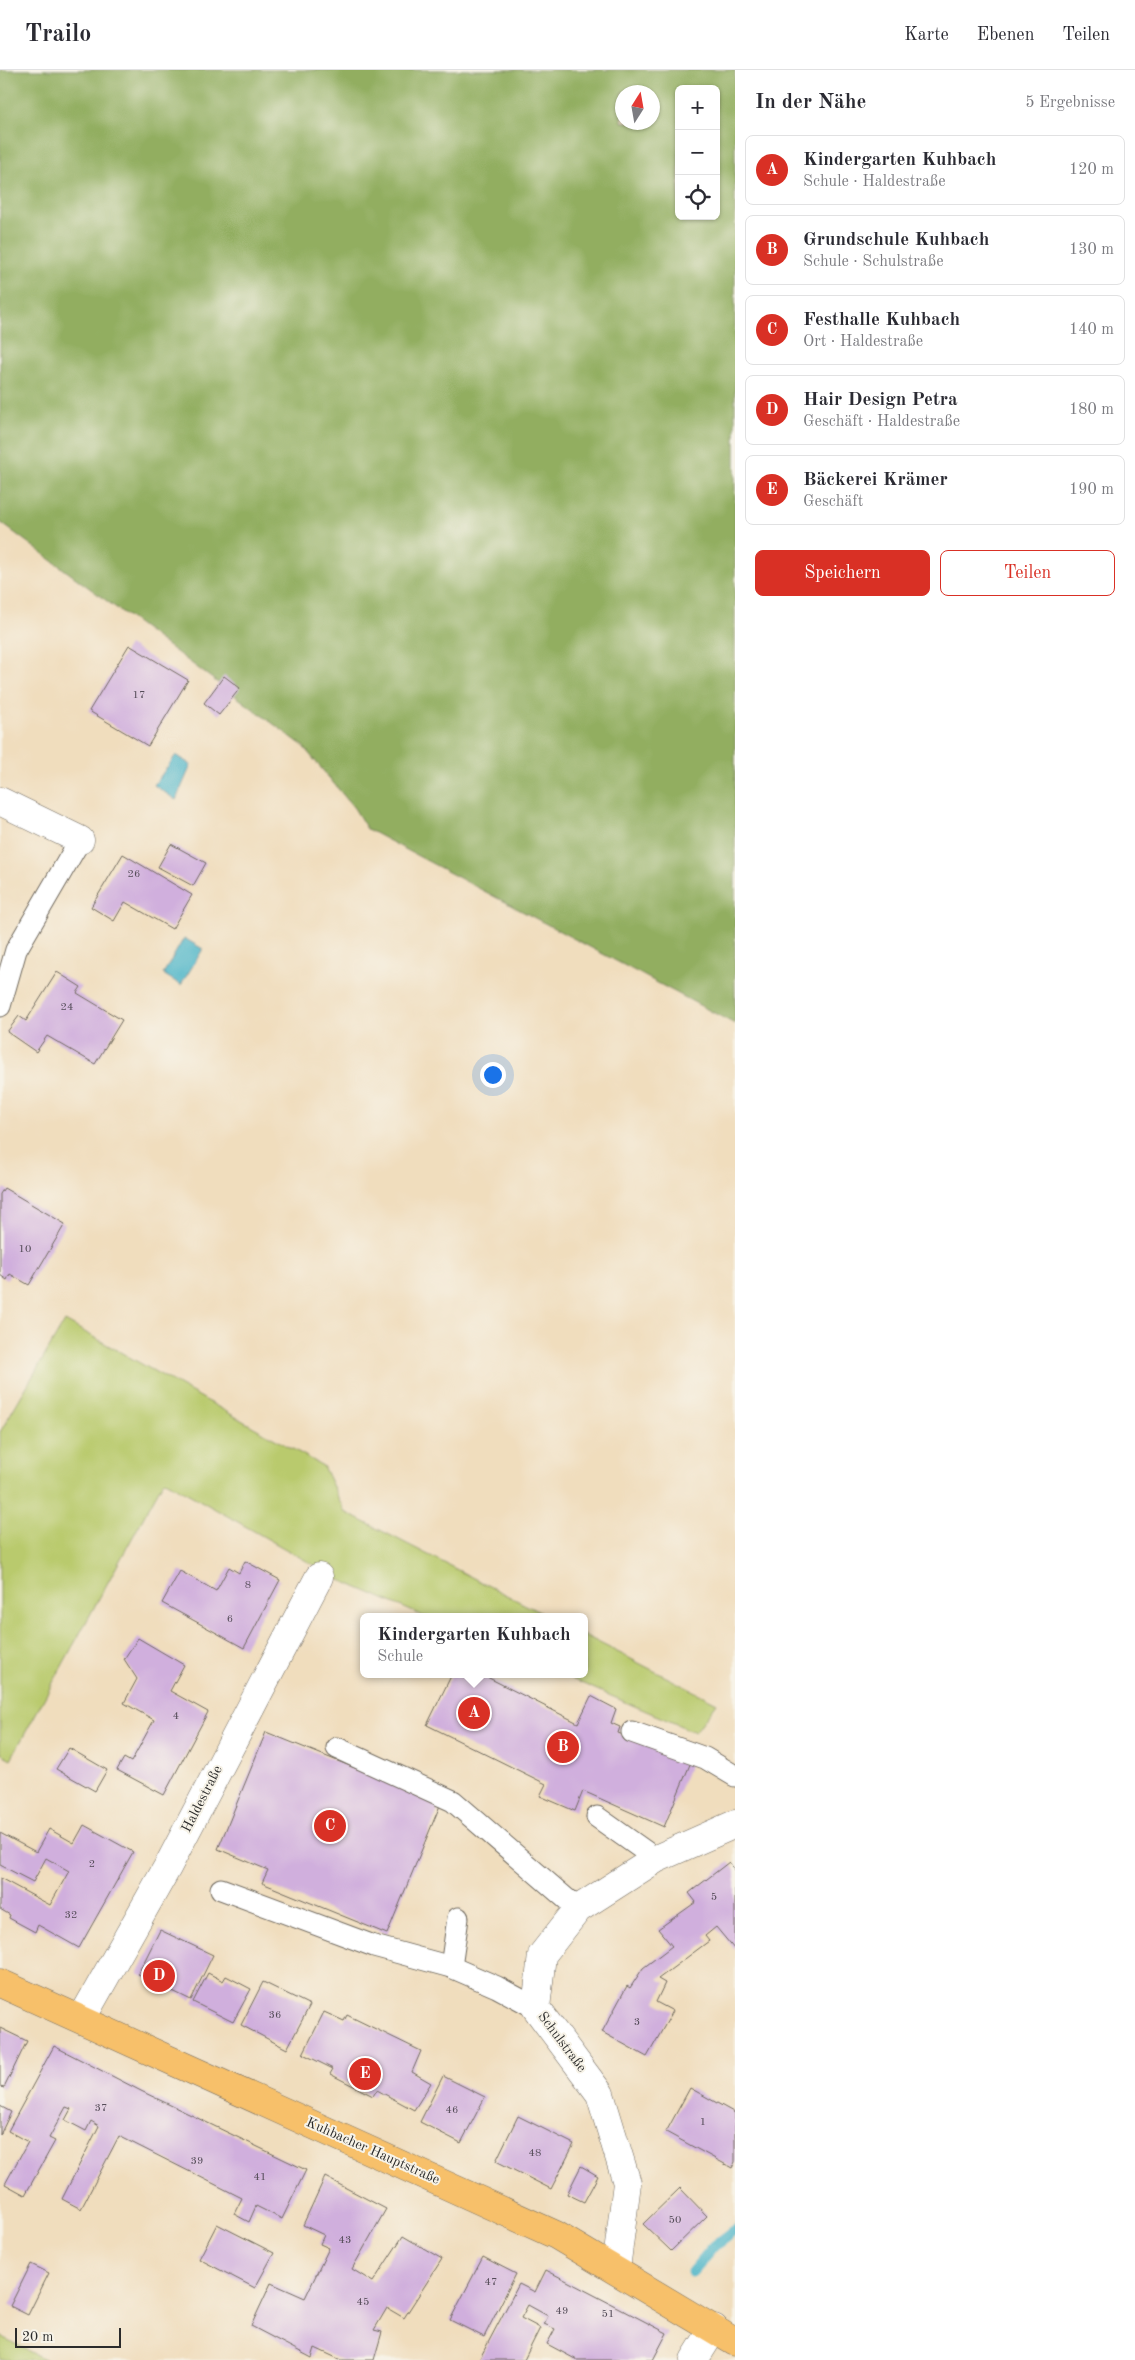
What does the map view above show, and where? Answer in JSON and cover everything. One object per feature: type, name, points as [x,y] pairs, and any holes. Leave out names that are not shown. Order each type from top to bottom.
[{"type":"main road","name":"Kuhbacher Hauptstraße","points":[[0,1983],[82,2018],[556,2234],[725,2335]]},
{"type":"street","points":[[0,801],[80,840]]},
{"type":"street","name":"Haldestraße","points":[[82,2018],[168,1866],[319,1577]]},
{"type":"street","name":"Schulstraße","points":[[616,2269],[627,2183],[600,2094],[536,2008],[542,1955],[578,1909],[656,1859],[735,1824]]},
{"type":"street","points":[[694,2360],[725,2335]]},
{"type":"lane","points":[[0,1006],[16,950],[80,840]]},
{"type":"lane","points":[[632,1732],[705,1758],[735,1776]]},
{"type":"lane","points":[[337,1748],[453,1801],[578,1909]]},
{"type":"lane","points":[[597,1817],[656,1859]]},
{"type":"lane","points":[[221,1889],[374,1946],[451,1967],[497,1987],[536,2008]]},
{"type":"lane","points":[[451,1967],[458,1918]]},
{"type":"green space","points":[[0,70],[735,70],[735,1024],[367,829],[354,808],[302,745],[0,522]]},
{"type":"green space","points":[[65,1321],[323,1466],[345,1512],[541,1613],[416,1613],[340,1580],[164,1480],[11,1759],[0,1753],[0,1432]]},
{"type":"green space","points":[[588,1637],[717,1703],[695,1732],[569,1678],[588,1678]]},
{"type":"green space","points":[[0,2336],[46,2360],[0,2360]]},
{"type":"water","points":[[176,755],[191,765],[176,800],[154,785]]},
{"type":"water","points":[[184,938],[203,949],[181,985],[163,974]]},
{"type":"building","points":[[129,645],[188,680],[148,746],[89,711]]},
{"type":"building","points":[[224,676],[240,688],[219,715],[204,703]]},
{"type":"building","points":[[171,844],[206,863],[193,886],[158,867]]},
{"type":"building","points":[[123,854],[192,895],[172,929],[125,902],[114,921],[91,907]]},
{"type":"building","points":[[57,972],[81,987],[77,993],[122,1020],[95,1064],[47,1036],[36,1052],[7,1032],[19,1016],[26,1021]]},
{"type":"building","points":[[4,1188],[65,1224],[29,1285],[10,1274],[7,1280],[0,1275],[0,1194]]},
{"type":"building","points":[[245,1561],[280,1580],[244,1648],[162,1603],[180,1571],[216,1591],[229,1567],[239,1573]]},
{"type":"building","points":[[138,1638],[184,1665],[170,1691],[208,1712],[164,1795],[117,1770],[124,1758],[131,1762],[154,1720],[124,1703],[137,1679],[124,1659]]},
{"type":"building","points":[[450,1678],[489,1678],[578,1723],[591,1696],[616,1709],[611,1723],[620,1727],[618,1733],[691,1762],[664,1827],[583,1791],[575,1811],[540,1796],[546,1784],[427,1725]]},
{"type":"building","points":[[266,1732],[441,1803],[387,1934],[262,1883],[268,1870],[218,1849]]},
{"type":"building","points":[[69,1748],[107,1770],[95,1791],[56,1769]]},
{"type":"building","points":[[84,1825],[133,1852],[79,1948],[38,1925],[35,1932],[9,1918],[10,1915],[0,1909],[0,1878],[50,1905],[69,1871],[46,1858],[33,1882],[0,1865],[0,1833],[36,1852],[49,1829],[74,1843]]},
{"type":"building","points":[[729,1862],[735,1870],[735,1950],[716,1927],[705,1936],[709,1941],[658,1979],[665,1983],[656,2002],[673,2011],[647,2057],[602,2032],[627,1986],[630,1988],[643,1968],[672,1946],[658,1929],[696,1902],[689,1893]]},
{"type":"building","points":[[160,1930],[213,1955],[191,2000],[138,1974]]},
{"type":"building","points":[[208,1973],[223,1981],[226,1976],[251,1989],[233,2022],[193,2002]]},
{"type":"building","points":[[263,1982],[310,2005],[287,2049],[241,2025]]},
{"type":"building","points":[[324,2012],[344,2021],[347,2015],[421,2051],[412,2072],[431,2083],[414,2110],[377,2090],[373,2096],[330,2074],[333,2069],[303,2054]]},
{"type":"building","points":[[0,2028],[27,2041],[4,2088],[0,2087]]},
{"type":"building","points":[[54,2046],[141,2091],[306,2170],[282,2219],[256,2206],[249,2222],[234,2214],[242,2198],[119,2136],[81,2209],[62,2199],[99,2126],[91,2121],[86,2131],[65,2120],[71,2109],[66,2107],[49,2138],[55,2141],[25,2195],[5,2184],[28,2142],[8,2131]]},
{"type":"building","points":[[443,2076],[485,2097],[461,2143],[420,2122]]},
{"type":"building","points":[[690,2088],[735,2113],[735,2162],[732,2168],[666,2132]]},
{"type":"building","points":[[0,2106],[11,2112],[0,2135]]},
{"type":"building","points":[[518,2116],[574,2144],[551,2189],[496,2161]]},
{"type":"building","points":[[581,2166],[598,2176],[584,2202],[567,2194]]},
{"type":"building","points":[[325,2177],[386,2209],[352,2269],[373,2282],[403,2236],[442,2259],[404,2318],[387,2308],[374,2330],[382,2332],[374,2360],[341,2360],[315,2348],[312,2358],[251,2326],[271,2283],[305,2298],[329,2248],[320,2244],[324,2235],[303,2225]]},
{"type":"building","points":[[680,2188],[707,2216],[671,2251],[643,2224]]},
{"type":"building","points":[[217,2224],[274,2253],[255,2288],[199,2259]]},
{"type":"building","points":[[483,2257],[516,2274],[484,2337],[450,2320]]},
{"type":"building","points":[[31,2264],[49,2273],[28,2315],[10,2306]]},
{"type":"building","points":[[546,2270],[667,2333],[653,2360],[577,2360],[547,2344],[555,2329],[544,2324],[548,2316],[528,2305],[521,2318],[540,2328],[524,2360],[479,2360],[519,2284],[535,2292]]},
{"type":"waterway","points":[[692,2272],[714,2246],[735,2230]]},
{"type":"place","name":"Kindergarten Kuhbach","points":[[474,1713]]},
{"type":"place","name":"Grundschule Kuhbach","points":[[563,1747]]},
{"type":"place","name":"Festhalle Kuhbach","points":[[330,1826]]},
{"type":"place","name":"Hair Design Petra","points":[[159,1976]]},
{"type":"place","name":"Bäckerei Krämer","points":[[365,2074]]}]
